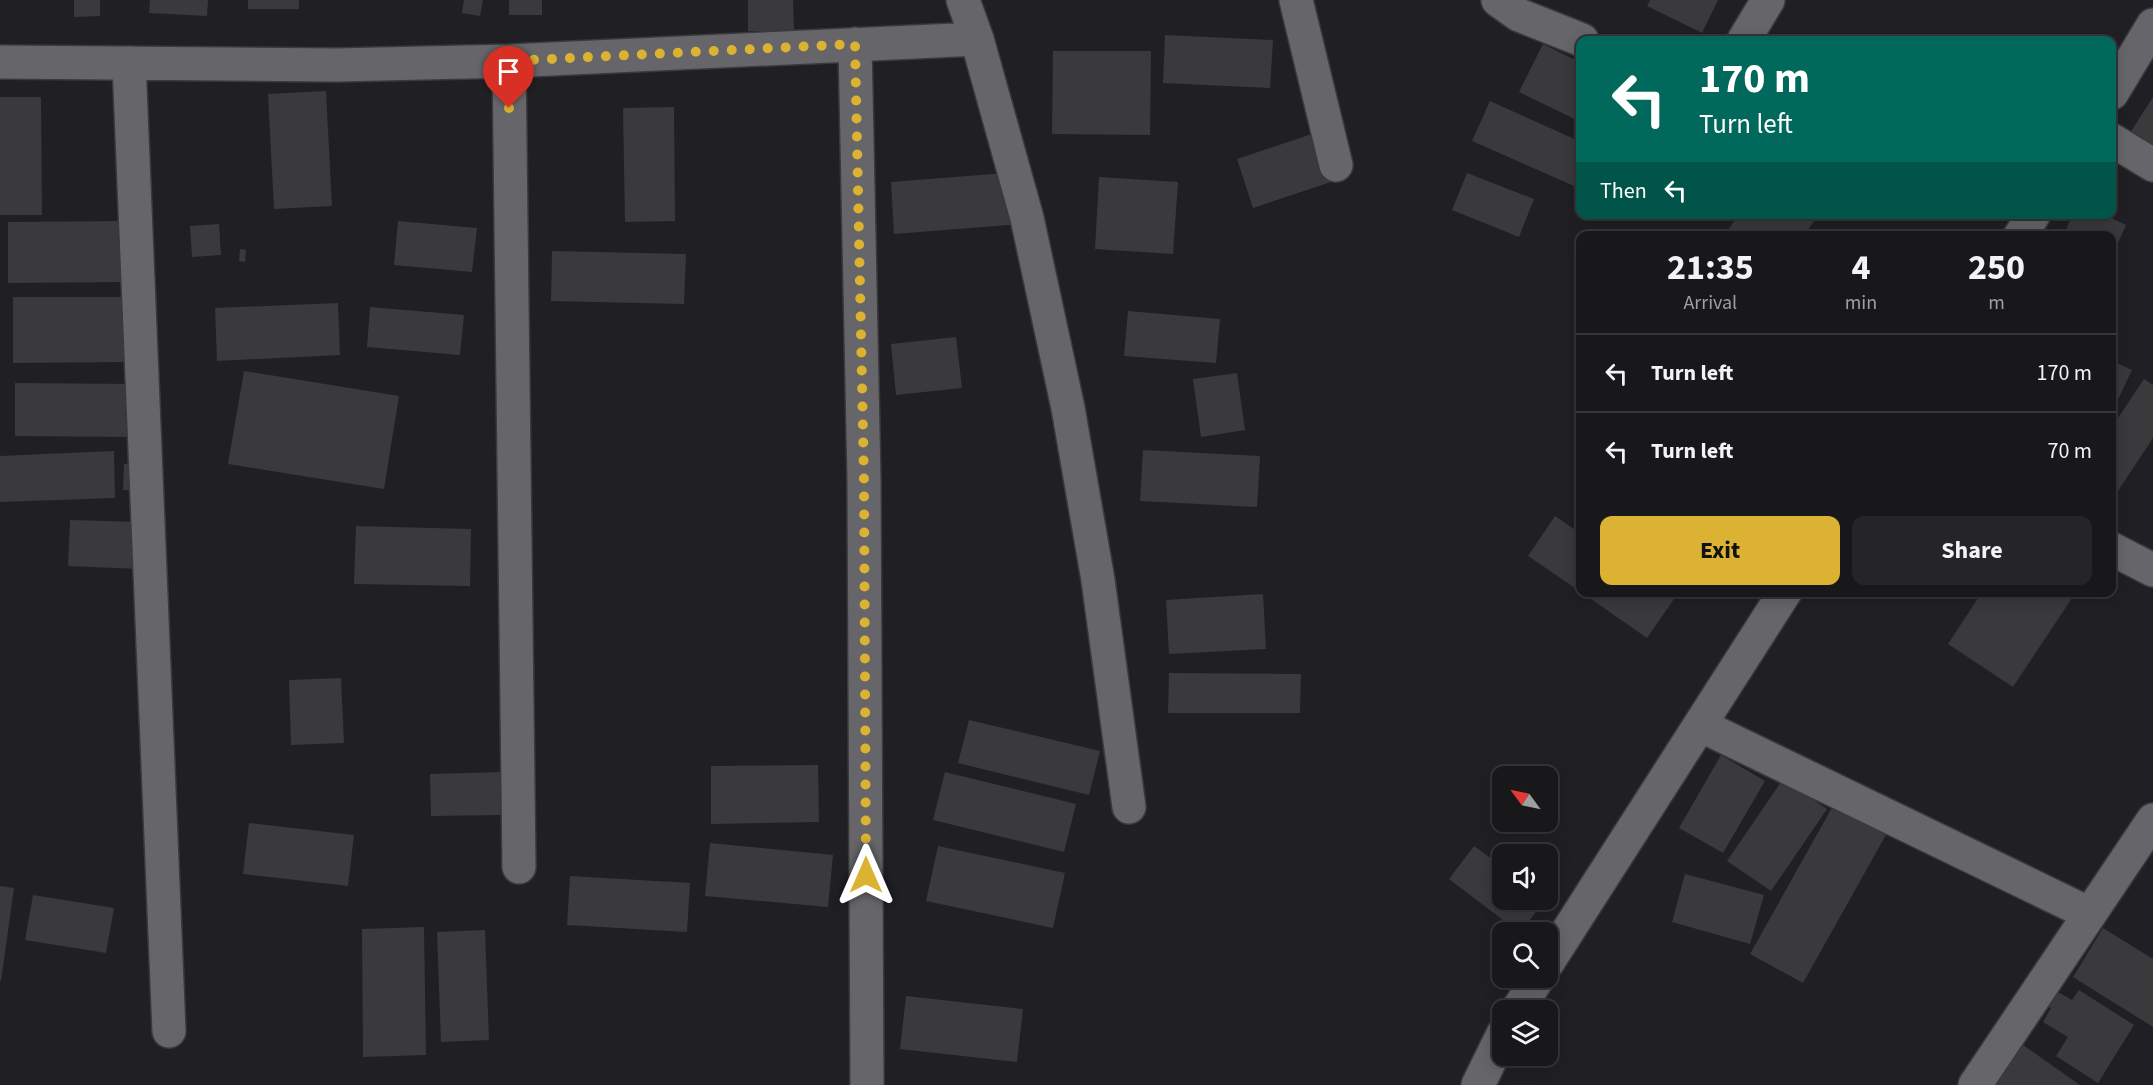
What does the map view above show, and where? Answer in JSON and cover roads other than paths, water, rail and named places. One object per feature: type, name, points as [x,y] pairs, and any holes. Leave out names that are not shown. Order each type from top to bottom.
[{"type":"street","points":[[963,0],[977,39],[1027,218],[1068,408],[1098,580],[1129,807]]},
{"type":"street","points":[[1296,0],[1336,165]]},
{"type":"street","points":[[1498,0],[1519,15],[1576,38]]},
{"type":"street","points":[[1746,36],[1768,0]]},
{"type":"street","points":[[2116,86],[2153,26]]},
{"type":"street","points":[[0,62],[338,65],[509,61],[977,39]]},
{"type":"street","points":[[855,44],[864,480],[867,1085]]},
{"type":"street","points":[[509,61],[519,867]]},
{"type":"street","points":[[129,63],[169,1031]]},
{"type":"street","points":[[2116,142],[2153,165]]},
{"type":"street","points":[[2116,551],[2153,570]]},
{"type":"street","points":[[1558,946],[1782,597]]},
{"type":"street","points":[[1700,725],[2090,914]]},
{"type":"street","points":[[1975,1085],[2153,820]]},
{"type":"street","points":[[1478,1085],[1492,1056]]}]
